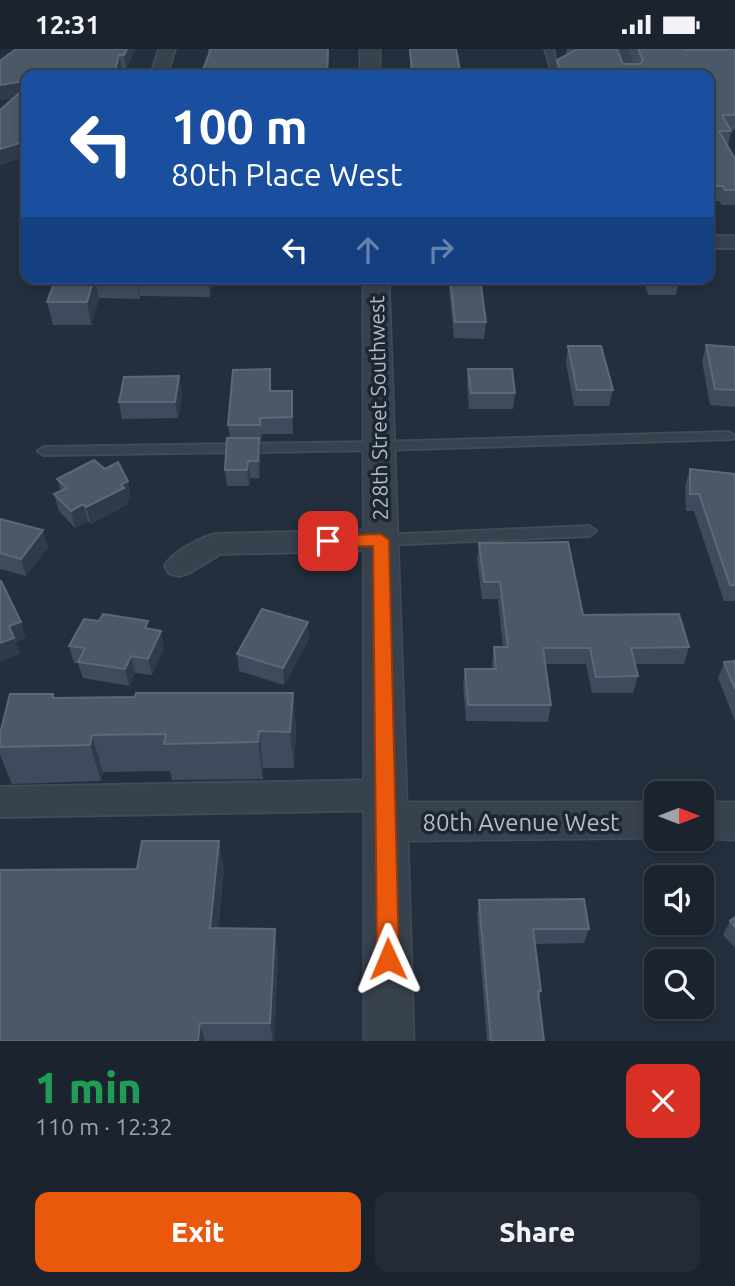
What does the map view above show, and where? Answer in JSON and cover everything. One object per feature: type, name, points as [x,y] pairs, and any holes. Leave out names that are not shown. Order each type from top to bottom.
[{"type":"street","points":[[161,70],[167,49]]},
{"type":"street","points":[[370,49],[370,70]]},
{"type":"street","points":[[620,49],[629,70]]},
{"type":"street","points":[[714,242],[735,242]]},
{"type":"street","name":"228th Street Southwest","points":[[376,284],[389,1041]]},
{"type":"street","points":[[179,566],[215,544],[381,540]]},
{"type":"street","points":[[0,802],[385,809]]},
{"type":"street","name":"80th Avenue West","points":[[385,809],[644,820]]},
{"type":"street","points":[[714,821],[735,821]]},
{"type":"lane","points":[[549,49],[555,69]]},
{"type":"lane","points":[[44,451],[380,446],[729,436]]},
{"type":"lane","points":[[381,540],[589,531]]},
{"type":"building","points":[[16,49],[127,49],[124,55],[119,55],[115,70],[21,70],[21,82],[0,85],[0,61]]},
{"type":"building","points":[[211,49],[328,49],[327,70],[203,70]]},
{"type":"building","points":[[410,49],[456,49],[460,70],[412,70]]},
{"type":"building","points":[[578,49],[617,49],[623,64],[640,64],[643,60],[638,49],[735,49],[735,115],[722,115],[731,131],[719,131],[735,159],[735,190],[725,190],[723,186],[717,186],[714,180],[714,70],[560,70],[557,60]]},
{"type":"building","points":[[21,91],[21,143],[0,149],[0,110]]},
{"type":"building","points":[[54,284],[92,284],[87,302],[47,302]]},
{"type":"building","points":[[451,284],[481,284],[486,322],[455,322]]},
{"type":"building","points":[[706,345],[735,347],[735,390],[715,389]]},
{"type":"building","points":[[568,346],[601,346],[613,390],[577,390]]},
{"type":"building","points":[[270,369],[270,391],[292,391],[292,417],[260,418],[260,425],[228,425],[233,370]]},
{"type":"building","points":[[468,369],[512,369],[515,393],[471,393]]},
{"type":"building","points":[[179,376],[175,402],[119,402],[124,377]]},
{"type":"building","points":[[227,438],[259,438],[258,461],[248,461],[247,470],[225,470]]},
{"type":"building","points":[[94,460],[105,469],[118,462],[128,481],[121,485],[124,488],[86,507],[83,504],[71,511],[54,494],[67,488],[57,479]]},
{"type":"building","points":[[690,469],[735,474],[735,585],[730,585],[699,494],[690,494]]},
{"type":"building","points":[[0,519],[43,530],[21,559],[0,553]]},
{"type":"building","points":[[568,542],[583,615],[679,614],[689,647],[631,648],[638,676],[596,677],[590,648],[543,648],[551,705],[468,705],[465,669],[496,669],[494,647],[508,647],[500,582],[484,582],[479,543]]},
{"type":"building","points":[[0,582],[21,622],[9,626],[14,638],[0,643]]},
{"type":"building","points":[[262,609],[308,622],[283,668],[237,654]]},
{"type":"building","points":[[103,614],[148,621],[145,628],[161,631],[148,659],[131,656],[125,669],[78,662],[85,648],[69,646],[84,619],[99,621]]},
{"type":"building","points":[[735,661],[735,689],[724,662]]},
{"type":"building","points":[[136,693],[293,693],[290,732],[259,731],[258,742],[164,744],[166,734],[92,735],[90,745],[0,747],[0,734],[10,694],[53,694],[53,698],[135,697]]},
{"type":"building","points":[[142,841],[219,841],[210,928],[275,929],[270,1023],[200,1023],[198,1041],[0,1041],[0,870],[137,869]]},
{"type":"building","points":[[584,899],[589,929],[533,929],[544,1041],[491,1041],[479,900]]},
{"type":"route","points":[[328,541],[381,540],[388,959]]}]
